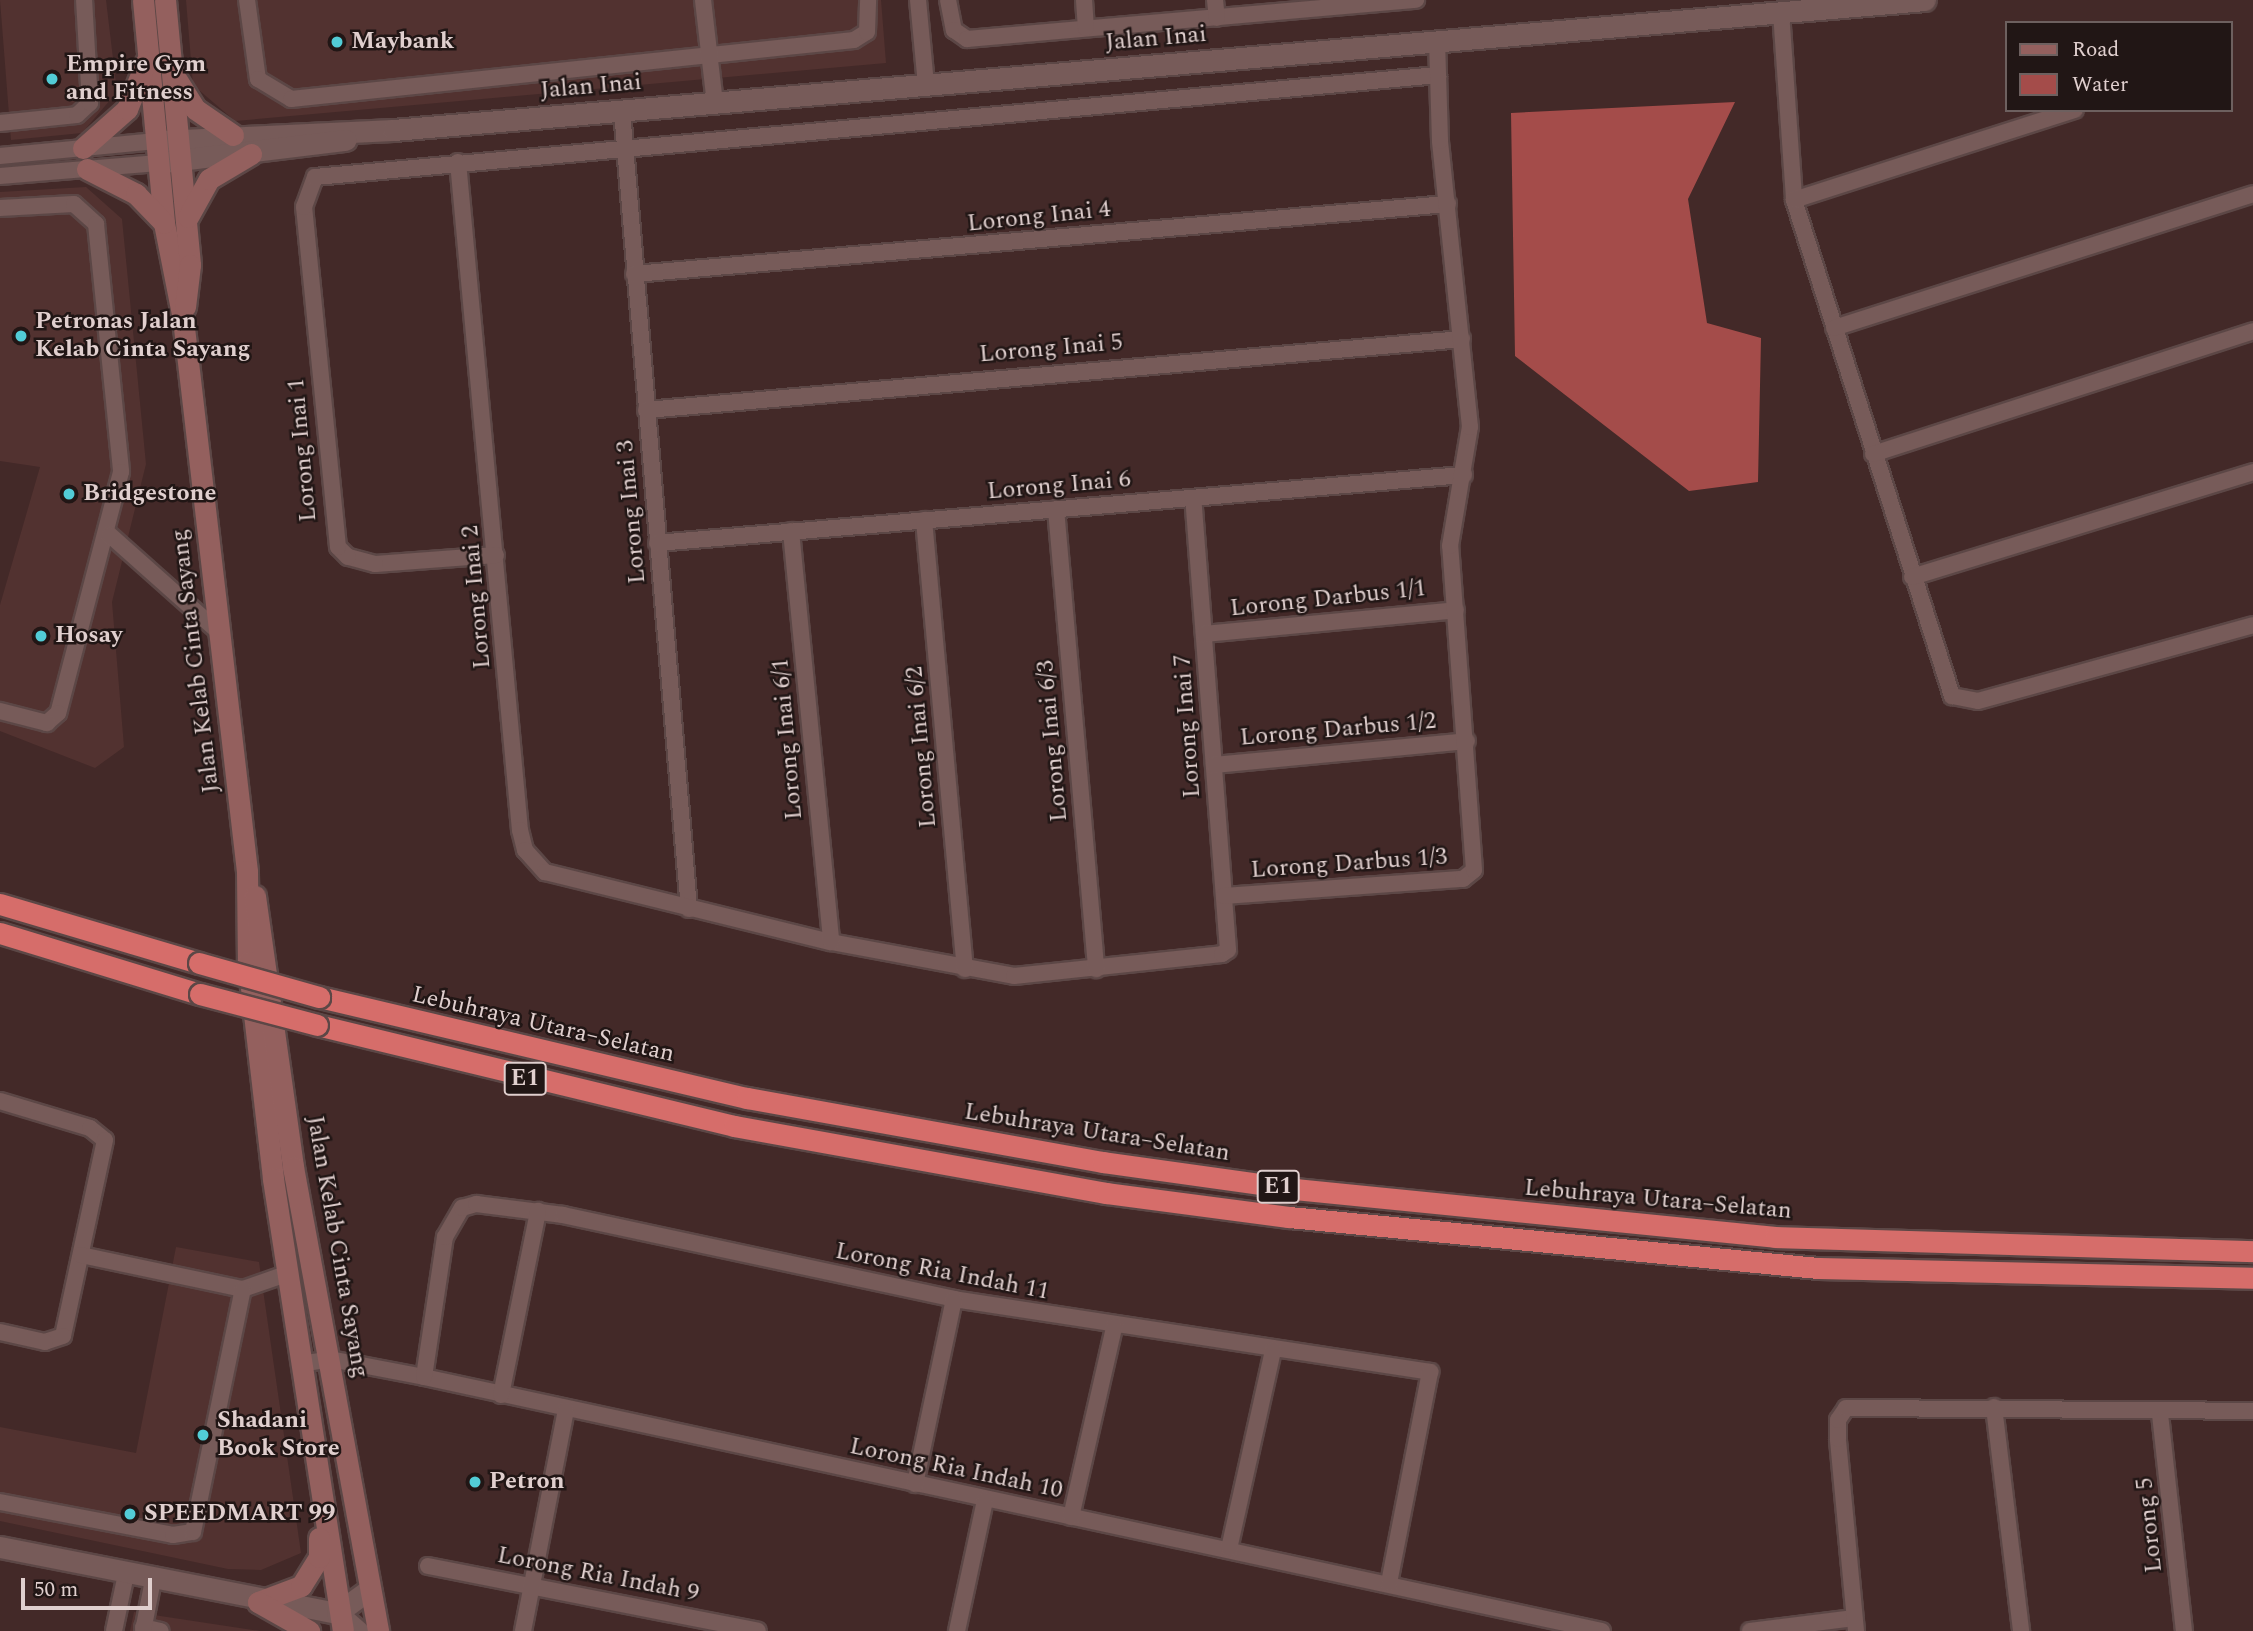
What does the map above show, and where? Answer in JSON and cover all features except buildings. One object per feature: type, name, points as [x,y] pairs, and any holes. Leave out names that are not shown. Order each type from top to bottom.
[{"type":"highway","name":"Lebuhraya Utara–Selatan","points":[[0,904],[319,998],[760,1100],[1103,1162],[1281,1187],[1775,1237],[2253,1251]]},
{"type":"highway","name":"E1","points":[[0,933],[200,994],[317,1025],[734,1126],[1107,1193],[1276,1216],[1818,1268],[2253,1278]]},
{"type":"main road","name":"Jalan Kelab Cinta Sayang","points":[[144,0],[179,139],[186,221],[183,319]]},
{"type":"main road","name":"Jalan Kelab Cinta Sayang","points":[[165,0],[159,52],[157,152],[164,223],[183,319],[247,871],[378,1631]]},
{"type":"main road","points":[[159,52],[185,96],[206,120],[233,135]]},
{"type":"main road","points":[[159,52],[127,109],[85,158],[136,194],[164,223]]},
{"type":"main road","points":[[186,221],[209,179],[251,155]]},
{"type":"main road","name":"Jalan Kelab Cinta Sayang","points":[[247,871],[248,962],[286,1274],[340,1622]]},
{"type":"main road","points":[[258,1602],[301,1586],[314,1572],[323,1506]]},
{"type":"main road","points":[[258,1602],[309,1631]]},
{"type":"street","points":[[0,123],[77,115],[90,103],[84,0]]},
{"type":"street","points":[[247,0],[254,69],[283,99],[708,58],[862,38],[870,26],[868,0]]},
{"type":"street","points":[[703,0],[715,103]]},
{"type":"street","points":[[918,0],[926,85]]},
{"type":"street","points":[[948,0],[954,30],[967,38],[1217,18],[1352,2],[1416,0]]},
{"type":"street","points":[[1084,0],[1086,28]]},
{"type":"street","points":[[1215,0],[1217,18]]},
{"type":"street","name":"Jalan Inai","points":[[157,152],[179,139],[393,130],[1924,0]]},
{"type":"street","points":[[1781,12],[1794,200],[1948,690],[1967,702],[2253,625]]},
{"type":"street","points":[[1437,41],[1448,204],[1470,427],[1450,546],[1467,741]]},
{"type":"street","points":[[458,162],[1438,75]]},
{"type":"street","name":"Lorong Inai 3","points":[[622,111],[689,909]]},
{"type":"street","points":[[1794,200],[2069,112]]},
{"type":"street","name":"Jalan Inai","points":[[157,152],[181,161],[251,155],[393,130]]},
{"type":"street","points":[[0,156],[85,158],[157,152]]},
{"type":"street","points":[[0,176],[85,158]]},
{"type":"street","name":"Lorong Inai 1","points":[[458,162],[327,174],[307,184],[306,234],[338,547],[361,564],[496,555]]},
{"type":"street","name":"Lorong Inai 2","points":[[458,162],[525,850],[557,878],[831,942],[965,969],[1030,977],[1213,958],[1228,950]]},
{"type":"street","points":[[1834,328],[2253,194]]},
{"type":"street","points":[[0,208],[74,204],[96,224],[121,446],[110,534],[58,713],[47,723],[0,711]]},
{"type":"street","name":"Lorong Inai 4","points":[[634,274],[1448,204]]},
{"type":"street","points":[[1873,454],[2253,331]]},
{"type":"street","name":"Lorong Inai 5","points":[[646,410],[1462,339]]},
{"type":"street","points":[[1912,577],[2253,472]]},
{"type":"street","name":"Lorong Inai 6","points":[[657,543],[1464,475]]},
{"type":"street","name":"Lorong Inai 7","points":[[1193,498],[1228,950]]},
{"type":"street","name":"Lorong Inai 6/3","points":[[1056,509],[1097,970]]},
{"type":"street","name":"Lorong Inai 6/2","points":[[924,520],[965,969]]},
{"type":"street","name":"Lorong Inai 6/1","points":[[791,531],[831,942]]},
{"type":"street","points":[[110,534],[219,632]]},
{"type":"street","name":"Lorong Darbus 1/1","points":[[1204,634],[1456,610]]},
{"type":"street","name":"Lorong Darbus 1/2","points":[[1214,765],[1467,741]]},
{"type":"street","name":"Lorong Darbus 1/3","points":[[1224,896],[1463,879],[1474,870],[1467,741]]},
{"type":"street","points":[[0,1101],[103,1135],[63,1336],[45,1342],[0,1332]]},
{"type":"street","name":"Lorong Ria Indah 11","points":[[424,1377],[435,1289],[453,1219],[477,1204],[538,1211],[954,1299],[1114,1327],[1430,1372],[1389,1583]]},
{"type":"street","points":[[501,1395],[538,1211]]},
{"type":"street","points":[[81,1255],[243,1289],[286,1274]]},
{"type":"street","points":[[0,1502],[173,1535],[193,1532],[243,1289]]},
{"type":"street","points":[[915,1484],[954,1299]]},
{"type":"street","points":[[1071,1517],[1114,1327]]},
{"type":"street","points":[[1228,1549],[1273,1350]]},
{"type":"street","name":"Lorong Ria Indah 10","points":[[300,1364],[330,1359],[424,1377],[566,1410],[1389,1583],[1602,1631]]},
{"type":"street","points":[[1750,1631],[1855,1625],[1841,1413],[1864,1404],[2160,1414],[2253,1410]]},
{"type":"street","points":[[1994,1408],[2021,1631]]},
{"type":"street","points":[[523,1631],[566,1410]]},
{"type":"street","name":"Lorong 5","points":[[2160,1414],[2184,1631]]},
{"type":"street","points":[[957,1631],[985,1500]]},
{"type":"street","points":[[0,1547],[258,1602],[340,1622],[358,1631]]},
{"type":"street","name":"Lorong Ria Indah 9","points":[[428,1566],[533,1583],[710,1626],[758,1631]]},
{"type":"street","points":[[114,1631],[126,1574]]},
{"type":"street","points":[[153,1580],[143,1629],[161,1631]]},
{"type":"street","points":[[340,1622],[369,1590]]},
{"type":"shaded area","points":[[0,0],[106,0],[117,92],[82,133],[11,140]]},
{"type":"shaded area","points":[[186,0],[881,0],[886,63],[235,121],[193,85]]},
{"type":"shaded area","points":[[86,187],[122,219],[146,464],[112,602],[124,747],[95,768],[0,731],[0,605],[40,467],[0,461],[0,192]]},
{"type":"shaded area","points":[[176,1247],[259,1262],[301,1553],[261,1570],[228,1569],[0,1521],[0,1427],[136,1453]]},
{"type":"shaded area","points":[[134,1612],[260,1631],[130,1631]]},
{"type":"water","points":[[1735,102],[1688,199],[1707,323],[1761,338],[1758,482],[1689,491],[1515,356],[1511,113]]},
{"type":"place","name":"Maybank","points":[[337,42]]},
{"type":"place","name":"Empire Gym and Fitness","points":[[52,79]]},
{"type":"place","name":"Petronas Jalan Kelab Cinta Sayang","points":[[21,336]]},
{"type":"place","name":"Bridgestone","points":[[69,494]]},
{"type":"place","name":"Hosay","points":[[41,636]]},
{"type":"place","name":"Shadani Book Store","points":[[203,1435]]},
{"type":"place","name":"Petron","points":[[475,1482]]},
{"type":"place","name":"SPEEDMART 99","points":[[130,1514]]}]
